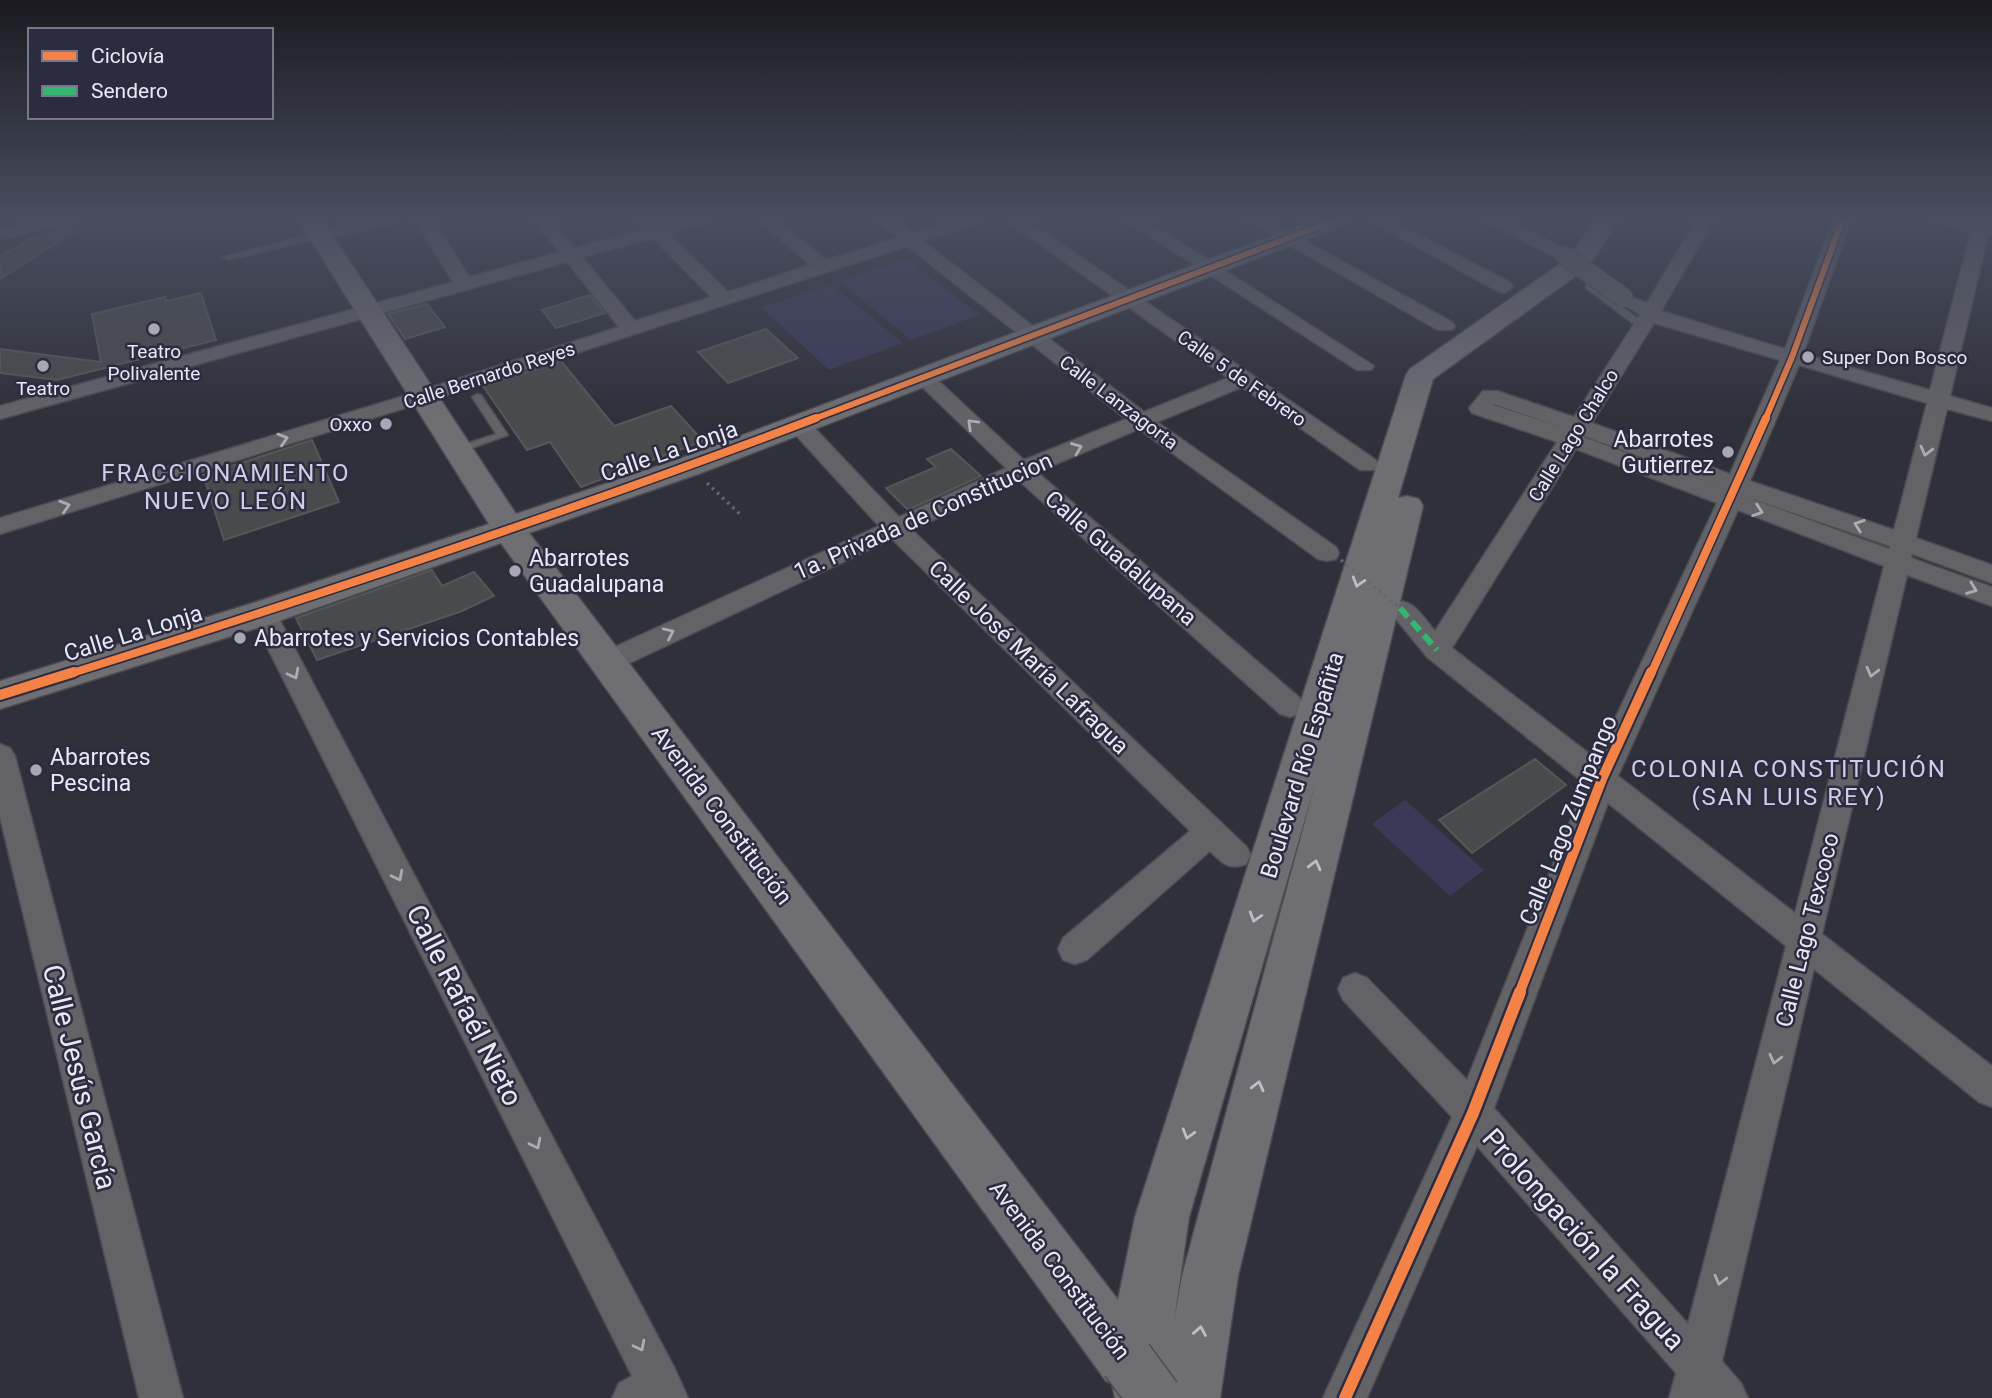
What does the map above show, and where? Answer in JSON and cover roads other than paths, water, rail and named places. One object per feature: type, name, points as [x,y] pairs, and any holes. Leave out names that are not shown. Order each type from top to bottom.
[{"type":"main road","name":"Avenida Constitución","points":[[352,283],[508,528],[1141,1385]]},
{"type":"main road","name":"Calle La Lonja","points":[[0,695],[263,613],[690,466],[1173,283]]},
{"type":"main road","name":"Boulevard Río Españita","points":[[1141,1385],[1146,1302],[1162,1217],[1420,375],[1549,283]]},
{"type":"main road","name":"Boulevard Río Españita","points":[[1190,1398],[1210,1276],[1424,439],[1443,384],[1460,365],[1582,283]]},
{"type":"street","points":[[0,413],[261,335],[470,283]]},
{"type":"street","points":[[594,283],[631,329]]},
{"type":"street","points":[[708,283],[724,299]]},
{"type":"street","name":"Calle Bernardo Reyes","points":[[0,526],[424,396],[773,283]]},
{"type":"street","name":"Calle Lanzagorta","points":[[966,283],[1143,422],[1334,557]]},
{"type":"street","name":"Calle 5 de Febrero","points":[[1105,283],[1368,465]]},
{"type":"street","points":[[1233,283],[1364,366]]},
{"type":"street","points":[[1368,283],[1445,326]]},
{"type":"street","points":[[1497,283],[1504,287]]},
{"type":"street","points":[[1603,283],[1624,298],[1646,320],[1664,320],[1992,415]]},
{"type":"street","name":"Calle Lago Chalco","points":[[1437,650],[1668,283]]},
{"type":"street","name":"Calle Lago Zumpango","points":[[1345,1398],[1473,1113],[1602,779],[1734,493],[1792,357],[1819,283]]},
{"type":"street","name":"Calle Lago Texcoco","points":[[1695,1383],[1970,283]]},
{"type":"street","name":"Calle Guadalupana","points":[[924,378],[1021,470],[1290,706]]},
{"type":"street","name":"1a. Privada de Constitucion","points":[[607,662],[1021,470],[1243,379]]},
{"type":"street","name":"Calle José María Lafragua","points":[[799,425],[894,527],[1235,855]]},
{"type":"street","points":[[1574,432],[1734,493],[1902,551],[1992,574]]},
{"type":"street","points":[[1902,551],[1992,597]]},
{"type":"street","points":[[1400,608],[1437,650],[1602,779],[1804,943],[1992,1089]]},
{"type":"street","name":"Calle Rafaél Nieto","points":[[263,613],[653,1393]]},
{"type":"street","name":"Calle Jesús García","points":[[0,756],[160,1398]]},
{"type":"street","points":[[1075,948],[1211,831]]},
{"type":"street","name":"Prolongación la Fragua","points":[[1355,989],[1473,1113],[1695,1383],[1727,1398]]},
{"type":"lane","points":[[1589,286],[1646,320]]},
{"type":"lane","points":[[460,449],[502,435],[477,397]]},
{"type":"place","name":"Teatro Polivalente","points":[[154,329]]},
{"type":"place","name":"Super Don Bosco","points":[[1808,357]]},
{"type":"place","name":"Teatro","points":[[43,366]]},
{"type":"place","name":"Oxxo","points":[[386,424]]},
{"type":"place","name":"Abarrotes Gutierrez","points":[[1728,452]]},
{"type":"place","name":"Abarrotes Guadalupana","points":[[515,571]]},
{"type":"place","name":"Abarrotes y Servicios Contables","points":[[240,638]]},
{"type":"place","name":"Abarrotes Pescina","points":[[36,770]]},
{"type":"district","name":"FRACCIONAMIENTO NUEVO LEÓN","points":[[226,487]]},
{"type":"district","name":"COLONIA CONSTITUCIÓN (SAN LUIS REY)","points":[[1789,783]]}]
